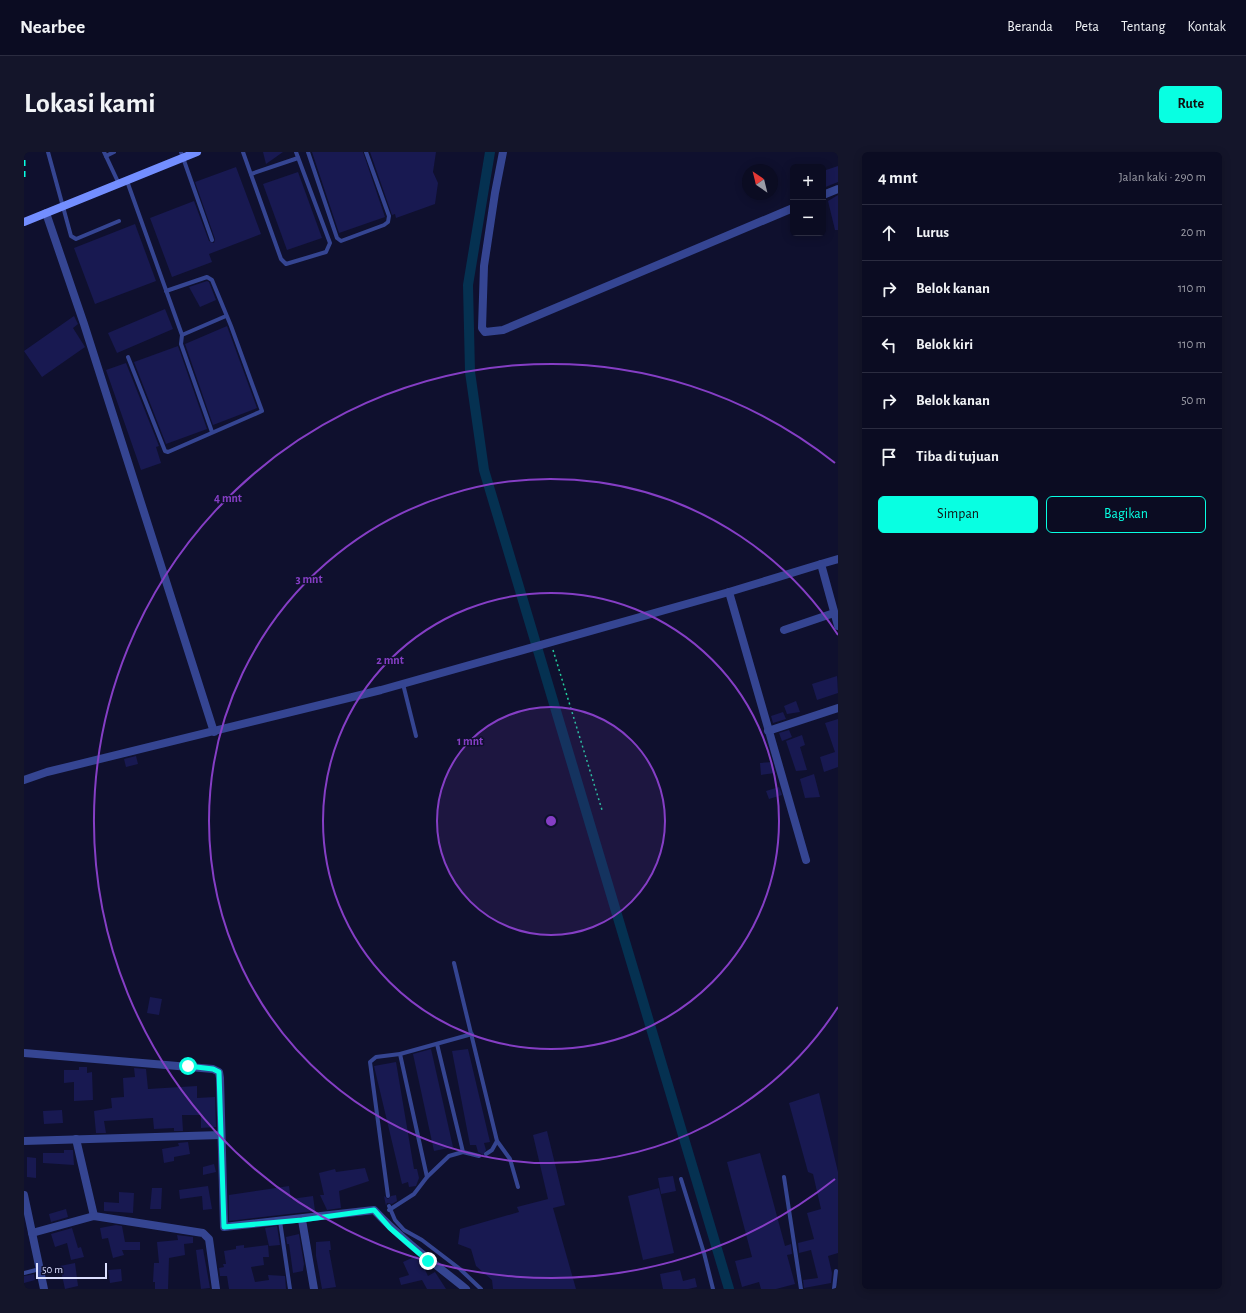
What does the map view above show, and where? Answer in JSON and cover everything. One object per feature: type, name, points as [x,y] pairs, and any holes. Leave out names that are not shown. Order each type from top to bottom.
[{"type":"street","points":[[24,222],[118,184],[183,154],[197,152]]},
{"type":"street","points":[[504,152],[495,193],[484,266],[482,328],[486,332],[503,330],[790,209]]},
{"type":"street","points":[[826,194],[838,189]]},
{"type":"street","points":[[46,213],[84,324],[214,732]]},
{"type":"street","points":[[24,780],[47,772],[214,732],[403,684],[729,592],[838,559]]},
{"type":"street","points":[[821,564],[838,626]]},
{"type":"street","points":[[729,592],[806,860]]},
{"type":"street","points":[[784,630],[834,612]]},
{"type":"street","points":[[768,731],[838,708]]},
{"type":"street","points":[[24,1053],[213,1069],[219,1072],[224,1227],[302,1220],[374,1210],[390,1228],[466,1289]]},
{"type":"street","points":[[24,1141],[221,1135]]},
{"type":"street","points":[[76,1139],[94,1216]]},
{"type":"street","points":[[24,1195],[44,1289]]},
{"type":"street","points":[[32,1233],[94,1216],[204,1233],[209,1239],[216,1289]]},
{"type":"street","points":[[302,1220],[314,1289]]},
{"type":"lane","points":[[48,152],[71,236],[76,239],[119,221]]},
{"type":"lane","points":[[114,152],[105,154],[118,184]]},
{"type":"lane","points":[[243,152],[282,262],[286,264],[326,252],[330,243],[296,152]]},
{"type":"lane","points":[[308,152],[337,238],[341,241],[384,225],[388,222],[389,216],[366,152]]},
{"type":"lane","points":[[183,154],[212,240]]},
{"type":"lane","points":[[251,174],[298,158]]},
{"type":"lane","points":[[127,180],[182,335],[181,344],[212,432]]},
{"type":"lane","points":[[128,357],[165,451],[168,452],[262,411],[210,278],[207,277],[166,291]]},
{"type":"lane","points":[[182,335],[226,316]]},
{"type":"lane","points":[[403,684],[416,736]]},
{"type":"lane","points":[[454,963],[497,1141],[510,1159],[518,1187]]},
{"type":"lane","points":[[388,1196],[369,1065],[371,1060],[376,1057],[400,1054],[472,1034]]},
{"type":"lane","points":[[437,1044],[463,1152]]},
{"type":"lane","points":[[400,1054],[427,1177]]},
{"type":"lane","points":[[486,1154],[492,1150],[497,1141]]},
{"type":"lane","points":[[479,1156],[463,1152],[449,1156],[427,1177],[414,1194],[389,1208],[395,1220],[404,1230],[422,1240],[460,1269],[481,1289]]},
{"type":"lane","points":[[784,1178],[802,1289]]},
{"type":"lane","points":[[681,1179],[704,1253],[713,1289]]},
{"type":"lane","points":[[280,1221],[290,1289]]},
{"type":"lane","points":[[24,1273],[40,1269]]},
{"type":"lane","points":[[834,1289],[836,1271]]},
{"type":"path","points":[[549,643],[602,810]]},
{"type":"building","points":[[263,152],[283,152],[266,164]]},
{"type":"building","points":[[312,152],[363,152],[385,217],[339,233]]},
{"type":"building","points":[[370,152],[436,152],[433,172],[438,183],[435,204],[396,218],[395,214],[392,215]]},
{"type":"building","points":[[838,166],[838,182],[826,187],[826,170]]},
{"type":"building","points":[[236,167],[261,234],[209,254],[212,262],[172,277],[150,218],[194,201],[209,241],[214,243],[215,239],[195,182]]},
{"type":"building","points":[[298,172],[322,238],[287,250],[263,184]]},
{"type":"building","points":[[838,195],[838,230],[835,230],[828,201]]},
{"type":"building","points":[[135,224],[156,281],[95,304],[74,248]]},
{"type":"building","points":[[207,281],[209,282],[216,300],[200,307],[189,287]]},
{"type":"building","points":[[165,309],[173,329],[117,353],[108,333]]},
{"type":"building","points":[[74,316],[78,324],[73,328],[85,347],[42,377],[24,351]]},
{"type":"building","points":[[227,326],[257,408],[213,425],[185,344]]},
{"type":"building","points":[[178,346],[207,429],[166,444],[134,362]]},
{"type":"building","points":[[126,363],[159,446],[156,447],[161,463],[141,470],[106,370]]},
{"type":"building","points":[[837,676],[838,693],[817,700],[812,684]]},
{"type":"building","points":[[796,701],[800,712],[787,714],[784,706]]},
{"type":"building","points":[[783,712],[786,719],[773,723],[771,716]]},
{"type":"building","points":[[838,719],[838,767],[824,772],[820,757],[835,752],[825,723]]},
{"type":"building","points":[[789,730],[792,737],[782,741],[779,733]]},
{"type":"building","points":[[802,735],[805,745],[800,747],[807,770],[796,771],[786,741]]},
{"type":"building","points":[[136,756],[138,764],[126,767],[124,759]]},
{"type":"building","points":[[772,762],[775,773],[761,775],[760,763]]},
{"type":"building","points":[[814,774],[820,797],[805,798],[800,779]]},
{"type":"building","points":[[779,787],[782,795],[769,799],[766,791]]},
{"type":"building","points":[[150,997],[162,999],[159,1015],[147,1013]]},
{"type":"building","points":[[431,1049],[453,1147],[434,1151],[413,1054]]},
{"type":"building","points":[[468,1049],[490,1142],[484,1143],[486,1150],[482,1157],[482,1154],[478,1152],[476,1145],[470,1145],[452,1051]]},
{"type":"building","points":[[396,1062],[414,1169],[417,1169],[419,1178],[416,1186],[409,1187],[408,1182],[402,1184],[374,1066]]},
{"type":"building","points":[[79,1067],[87,1067],[87,1073],[92,1072],[93,1100],[74,1101],[74,1082],[64,1083],[64,1070],[79,1070]]},
{"type":"building","points":[[134,1068],[146,1069],[148,1089],[197,1086],[197,1098],[215,1097],[216,1127],[201,1128],[201,1115],[182,1115],[183,1131],[174,1131],[174,1128],[154,1129],[153,1118],[104,1121],[106,1133],[96,1133],[94,1111],[112,1108],[111,1098],[124,1097],[123,1078],[135,1077]]},
{"type":"building","points":[[819,1093],[838,1172],[838,1253],[828,1256],[832,1273],[831,1283],[804,1288],[803,1280],[818,1278],[811,1250],[799,1253],[798,1243],[814,1239],[807,1213],[821,1209],[813,1174],[808,1172],[789,1103]]},
{"type":"building","points":[[62,1110],[63,1123],[44,1124],[43,1111]]},
{"type":"building","points":[[547,1131],[565,1205],[553,1208],[576,1289],[493,1289],[492,1280],[476,1266],[471,1249],[458,1244],[460,1229],[519,1212],[517,1207],[548,1199],[533,1135]]},
{"type":"building","points":[[188,1142],[190,1154],[174,1157],[174,1161],[164,1163],[162,1149],[179,1146],[178,1143]]},
{"type":"building","points":[[64,1150],[73,1150],[74,1165],[43,1163],[43,1153],[64,1153]]},
{"type":"building","points":[[760,1153],[785,1246],[791,1244],[792,1254],[787,1255],[795,1284],[776,1289],[761,1289],[759,1282],[742,1287],[735,1261],[752,1257],[727,1162]]},
{"type":"building","points":[[27,1157],[36,1158],[36,1178],[27,1177]]},
{"type":"building","points":[[214,1164],[216,1172],[203,1175],[203,1167]]},
{"type":"building","points":[[365,1168],[369,1181],[339,1191],[341,1208],[327,1210],[320,1195],[324,1195],[319,1173],[335,1169],[336,1172]]},
{"type":"building","points":[[673,1176],[676,1191],[661,1194],[658,1178]]},
{"type":"building","points":[[208,1186],[212,1209],[203,1210],[202,1196],[180,1199],[179,1190]]},
{"type":"building","points":[[289,1186],[291,1199],[313,1196],[315,1211],[229,1221],[229,1195]]},
{"type":"building","points":[[152,1188],[162,1188],[161,1209],[150,1209]]},
{"type":"building","points":[[659,1188],[674,1253],[643,1260],[628,1196]]},
{"type":"building","points":[[119,1192],[134,1193],[133,1213],[104,1211],[104,1202],[119,1203]]},
{"type":"building","points":[[396,1195],[397,1201],[392,1204],[387,1203],[386,1206],[384,1196],[388,1199],[391,1196]]},
{"type":"building","points":[[66,1209],[68,1217],[51,1222],[49,1214]]},
{"type":"building","points":[[116,1225],[122,1226],[125,1242],[140,1242],[140,1250],[122,1250],[124,1255],[113,1258],[108,1238],[102,1239],[100,1228]]},
{"type":"building","points":[[277,1226],[280,1245],[269,1246],[265,1228]]},
{"type":"building","points":[[72,1228],[78,1248],[81,1247],[84,1257],[71,1260],[67,1243],[55,1247],[51,1234]]},
{"type":"building","points":[[299,1234],[304,1264],[303,1271],[293,1273],[289,1244],[287,1244],[286,1237]]},
{"type":"building","points":[[177,1235],[193,1237],[193,1243],[184,1244],[185,1255],[169,1258],[168,1289],[155,1289],[155,1282],[153,1282],[154,1263],[159,1263],[157,1242],[178,1240]]},
{"type":"building","points":[[330,1241],[331,1250],[329,1250],[336,1287],[322,1289],[316,1256],[316,1242]]},
{"type":"building","points":[[244,1245],[244,1248],[268,1245],[269,1257],[263,1257],[264,1265],[251,1267],[255,1282],[269,1280],[268,1275],[285,1276],[286,1289],[229,1289],[227,1276],[220,1276],[219,1268],[224,1267],[223,1264],[226,1264],[224,1251],[236,1249],[236,1246]]},
{"type":"building","points":[[203,1249],[210,1288],[201,1289],[196,1250]]},
{"type":"building","points":[[416,1256],[420,1259],[428,1276],[435,1272],[446,1289],[427,1289],[422,1280],[401,1285],[399,1278],[409,1275],[403,1262]]},
{"type":"building","points":[[75,1263],[78,1286],[65,1289],[60,1266]]},
{"type":"building","points":[[121,1269],[122,1281],[110,1283],[108,1270]]},
{"type":"building","points":[[680,1270],[683,1281],[695,1278],[697,1287],[688,1289],[663,1289],[660,1274]]},
{"type":"building","points":[[34,1274],[35,1280],[24,1283],[24,1276]]},
{"type":"waterway","points":[[490,152],[468,285],[470,372],[484,470],[729,1289]]},
{"type":"railway","points":[[24,160],[24,179]]},
{"type":"route","points":[[188,1066],[213,1069],[219,1072],[224,1227],[302,1220],[374,1210],[390,1228],[428,1261]]}]
